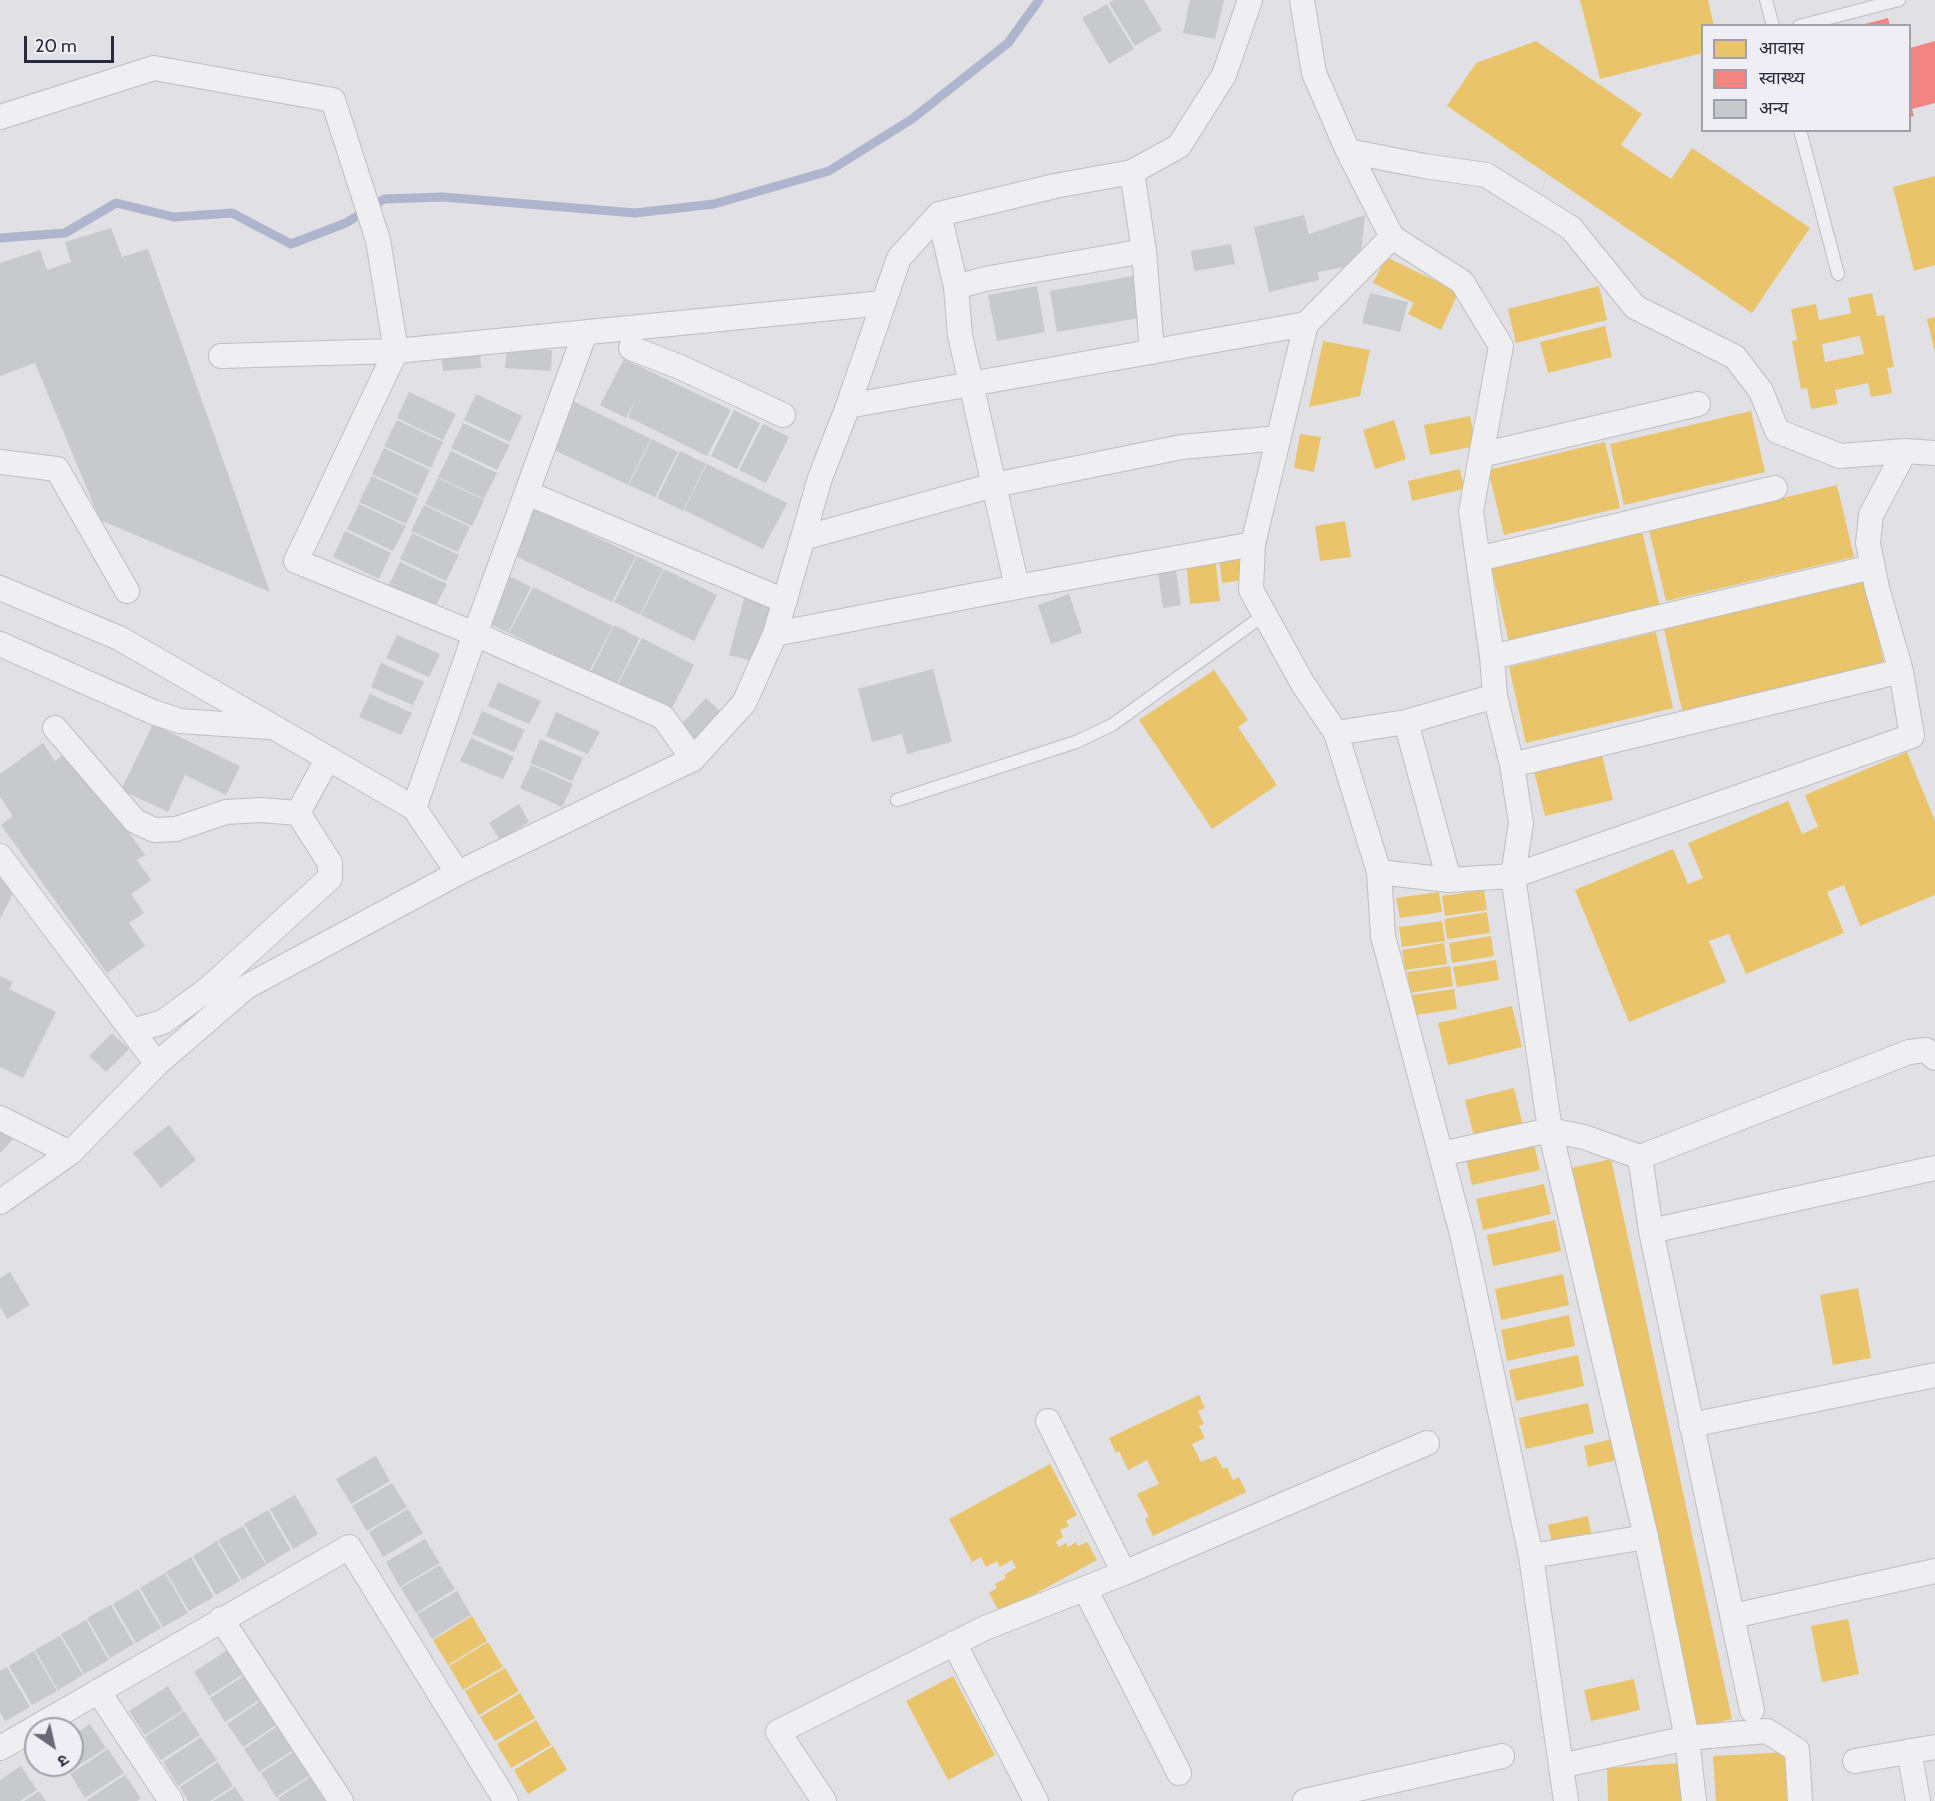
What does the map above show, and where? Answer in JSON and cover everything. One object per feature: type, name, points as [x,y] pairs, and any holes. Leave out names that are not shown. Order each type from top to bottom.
[{"type":"street","points":[[0,1202],[70,1153],[157,1064],[246,987],[458,873],[693,759],[744,703],[776,633],[820,478],[848,406],[899,258],[939,214],[1055,186],[1132,172],[1179,146],[1224,75],[1250,0]]},
{"type":"street","points":[[1302,0],[1314,73],[1348,151],[1392,237],[1462,282],[1501,346],[1472,511],[1492,657],[1495,696],[1512,765],[1521,823],[1513,876],[1550,1130],[1646,1537],[1688,1738],[1694,1801]]},
{"type":"street","points":[[0,117],[154,68],[333,99],[378,240],[396,351],[296,561],[475,633],[663,717],[693,759]]},
{"type":"street","points":[[1348,151],[1486,175],[1571,228],[1635,308],[1735,357],[1761,391],[1776,431],[1840,456],[1905,451],[1935,453]]},
{"type":"street","points":[[1132,172],[1144,251],[1152,352]]},
{"type":"street","points":[[939,214],[956,287],[960,335],[1017,587]]},
{"type":"street","points":[[1392,237],[1306,324],[1253,544],[1251,591],[1303,684],[1336,734],[1379,872],[1383,936],[1463,1239],[1531,1556],[1566,1801]]},
{"type":"street","points":[[956,287],[985,279],[1144,251]]},
{"type":"street","points":[[221,357],[396,351],[883,303]]},
{"type":"street","points":[[848,406],[1306,324]]},
{"type":"street","points":[[658,326],[680,367]]},
{"type":"street","points":[[414,807],[585,333]]},
{"type":"street","points":[[632,348],[680,367],[783,415]]},
{"type":"street","points":[[1481,456],[1698,404]]},
{"type":"street","points":[[803,538],[994,484],[1182,447],[1279,438]]},
{"type":"street","points":[[1379,872],[1449,879],[1513,876],[1912,736],[1901,671],[1872,567],[1868,543],[1871,514],[1905,451]]},
{"type":"street","points":[[0,462],[57,469],[127,591]]},
{"type":"street","points":[[1478,559],[1775,488]]},
{"type":"street","points":[[527,493],[785,601]]},
{"type":"street","points":[[776,633],[1253,544]]},
{"type":"street","points":[[1492,657],[1872,567]]},
{"type":"street","points":[[0,588],[119,638],[414,807],[458,873]]},
{"type":"street","points":[[0,644],[153,712],[180,721],[274,727]]},
{"type":"street","points":[[1512,765],[1901,671]]},
{"type":"street","points":[[1336,734],[1406,722],[1495,696]]},
{"type":"street","points":[[1406,722],[1449,879]]},
{"type":"street","points":[[56,728],[135,821],[154,830],[176,829],[226,812],[261,810],[298,813]]},
{"type":"street","points":[[298,813],[328,759]]},
{"type":"street","points":[[132,1031],[163,1022],[208,989],[330,878],[330,863],[298,813]]},
{"type":"street","points":[[0,856],[157,1064]]},
{"type":"street","points":[[1441,1154],[1550,1130],[1584,1137],[1640,1157],[1909,1052],[1926,1050],[1935,1058]]},
{"type":"street","points":[[0,1118],[70,1153]]},
{"type":"street","points":[[1640,1157],[1651,1231],[1752,1710]]},
{"type":"street","points":[[1651,1231],[1935,1168]]},
{"type":"street","points":[[1691,1425],[1935,1375]]},
{"type":"street","points":[[1048,1421],[1124,1574]]},
{"type":"street","points":[[825,1801],[778,1732],[985,1628],[1124,1574],[1427,1443]]},
{"type":"street","points":[[1531,1556],[1646,1537]]},
{"type":"street","points":[[0,1748],[349,1547],[506,1801]]},
{"type":"street","points":[[1733,1616],[1935,1571]]},
{"type":"street","points":[[1084,1589],[1179,1773]]},
{"type":"street","points":[[221,1619],[341,1801]]},
{"type":"street","points":[[954,1643],[1036,1801]]},
{"type":"street","points":[[98,1691],[171,1801]]},
{"type":"street","points":[[1561,1766],[1688,1738],[1767,1731],[1797,1750],[1800,1801]]},
{"type":"street","points":[[1855,1761],[1935,1747]]},
{"type":"street","points":[[1909,1751],[1918,1801]]},
{"type":"street","points":[[1305,1801],[1502,1756]]},
{"type":"lane","points":[[1766,0],[1772,24]]},
{"type":"lane","points":[[1807,24],[1899,0]]},
{"type":"lane","points":[[1801,132],[1838,274]]},
{"type":"lane","points":[[897,800],[1076,742],[1112,725],[1264,615]]},
{"type":"building: आवास","points":[[1580,0],[1708,0],[1714,24],[1701,24],[1701,53],[1600,79]]},
{"type":"building: आवास","points":[[1536,41],[1642,114],[1621,145],[1671,179],[1692,148],[1810,228],[1752,313],[1447,106],[1476,63]]},
{"type":"building: आवास","points":[[1935,176],[1935,265],[1914,271],[1893,187]]},
{"type":"building: आवास","points":[[1386,257],[1459,292],[1441,330],[1408,314],[1414,303],[1373,283]]},
{"type":"building: आवास","points":[[1599,286],[1607,320],[1516,343],[1508,309]]},
{"type":"building: आवास","points":[[1872,293],[1877,316],[1884,315],[1894,367],[1887,368],[1892,393],[1871,397],[1868,383],[1835,390],[1838,404],[1811,409],[1807,388],[1801,389],[1792,341],[1797,340],[1791,309],[1816,304],[1819,320],[1851,313],[1848,298]],"holes":[[[1860,336],[1864,354],[1825,362],[1822,344]]]},
{"type":"building: आवास","points":[[1935,317],[1935,349],[1934,349],[1927,319]]},
{"type":"building: आवास","points":[[1605,326],[1612,357],[1548,373],[1540,342]]},
{"type":"building: आवास","points":[[1323,341],[1370,350],[1360,396],[1309,407]]},
{"type":"building: आवास","points":[[1751,411],[1765,472],[1624,505],[1610,444]]},
{"type":"building: आवास","points":[[1470,416],[1476,446],[1430,455],[1424,425]]},
{"type":"building: आवास","points":[[1394,420],[1406,459],[1375,469],[1363,430]]},
{"type":"building: आवास","points":[[1300,434],[1321,437],[1314,472],[1294,468]]},
{"type":"building: आवास","points":[[1605,442],[1620,508],[1504,535],[1488,470]]},
{"type":"building: आवास","points":[[1460,469],[1464,489],[1412,501],[1408,481]]},
{"type":"building: आवास","points":[[1837,485],[1854,557],[1666,601],[1649,530]]},
{"type":"building: आवास","points":[[1345,521],[1351,557],[1320,561],[1315,526]]},
{"type":"building: आवास","points":[[1642,531],[1660,607],[1509,642],[1491,566]]},
{"type":"building: आवास","points":[[1241,555],[1244,580],[1222,583],[1219,558]]},
{"type":"building: आवास","points":[[1215,557],[1220,601],[1190,604],[1186,560]]},
{"type":"building: आवास","points":[[1865,581],[1885,667],[1683,715],[1664,629]]},
{"type":"building: आवास","points":[[1656,632],[1673,708],[1526,743],[1509,667]]},
{"type":"building: आवास","points":[[1214,670],[1248,720],[1238,727],[1277,785],[1212,829],[1139,720]]},
{"type":"building: आवास","points":[[1907,752],[1935,821],[1935,895],[1860,926],[1844,885],[1827,892],[1844,933],[1746,974],[1729,934],[1709,941],[1726,982],[1629,1022],[1575,890],[1673,849],[1688,884],[1703,878],[1688,843],[1788,801],[1802,834],[1818,827],[1805,795]]},
{"type":"building: आवास","points":[[1602,755],[1613,800],[1545,816],[1534,771]]},
{"type":"building: आवास","points":[[1484,890],[1487,910],[1445,916],[1442,896]]},
{"type":"building: आवास","points":[[1439,892],[1442,912],[1400,918],[1396,898]]},
{"type":"building: आवास","points":[[1487,912],[1490,933],[1447,939],[1444,919]]},
{"type":"building: आवास","points":[[1442,921],[1445,941],[1402,947],[1399,927]]},
{"type":"building: आवास","points":[[1491,936],[1494,956],[1452,963],[1449,943]]},
{"type":"building: आवास","points":[[1444,943],[1447,964],[1405,970],[1402,950]]},
{"type":"building: आवास","points":[[1496,960],[1499,980],[1457,987],[1453,967]]},
{"type":"building: आवास","points":[[1450,966],[1453,986],[1410,993],[1407,972]]},
{"type":"building: आवास","points":[[1454,989],[1457,1009],[1415,1015],[1412,995]]},
{"type":"building: आवास","points":[[1512,1006],[1522,1047],[1448,1065],[1438,1023]]},
{"type":"building: आवास","points":[[1514,1088],[1524,1130],[1475,1141],[1465,1100]]},
{"type":"building: आवास","points":[[1533,1139],[1540,1170],[1472,1185],[1465,1154]]},
{"type":"building: आवास","points":[[1611,1159],[1732,1719],[1688,1729],[1567,1169]]},
{"type":"building: आवास","points":[[1544,1184],[1551,1214],[1483,1230],[1476,1199]]},
{"type":"building: आवास","points":[[1555,1220],[1561,1251],[1493,1266],[1487,1235]]},
{"type":"building: आवास","points":[[1563,1274],[1569,1305],[1501,1320],[1495,1289]]},
{"type":"building: आवास","points":[[1858,1288],[1871,1358],[1833,1365],[1820,1295]]},
{"type":"building: आवास","points":[[1569,1315],[1575,1346],[1507,1361],[1501,1330]]},
{"type":"building: आवास","points":[[1578,1355],[1584,1386],[1516,1401],[1509,1370]]},
{"type":"building: आवास","points":[[1199,1395],[1205,1408],[1198,1411],[1204,1424],[1199,1426],[1205,1438],[1192,1444],[1201,1462],[1216,1456],[1223,1469],[1227,1467],[1233,1480],[1239,1477],[1246,1492],[1153,1536],[1145,1519],[1149,1517],[1137,1494],[1159,1484],[1147,1460],[1128,1470],[1119,1451],[1116,1453],[1109,1438]]},
{"type":"building: आवास","points":[[1588,1403],[1594,1433],[1526,1449],[1519,1418]]},
{"type":"building: आवास","points":[[1620,1437],[1624,1458],[1588,1467],[1584,1446]]},
{"type":"building: आवास","points":[[1050,1464],[1077,1515],[1066,1521],[1069,1526],[1060,1530],[1063,1537],[1056,1542],[1059,1547],[1066,1543],[1068,1547],[1076,1542],[1078,1546],[1087,1542],[1097,1560],[1000,1613],[989,1593],[997,1588],[995,1584],[1006,1578],[1004,1575],[1016,1568],[1012,1560],[1000,1567],[997,1561],[986,1567],[981,1557],[972,1562],[949,1519]]},
{"type":"building: आवास","points":[[1588,1516],[1592,1538],[1553,1546],[1548,1525]]},
{"type":"building: आवास","points":[[472,1616],[487,1641],[448,1665],[433,1640]]},
{"type":"building: आवास","points":[[1848,1619],[1859,1674],[1822,1682],[1811,1626]]},
{"type":"building: आवास","points":[[488,1642],[503,1667],[463,1690],[449,1666]]},
{"type":"building: आवास","points":[[505,1668],[519,1691],[479,1715],[465,1691]]},
{"type":"building: आवास","points":[[953,1676],[995,1755],[948,1780],[906,1701]]},
{"type":"building: आवास","points":[[1634,1679],[1640,1710],[1591,1721],[1584,1690]]},
{"type":"building: आवास","points":[[520,1693],[535,1718],[495,1741],[480,1717]]},
{"type":"building: आवास","points":[[536,1720],[551,1745],[511,1768],[497,1744]]},
{"type":"building: आवास","points":[[553,1746],[567,1770],[528,1794],[514,1770]]},
{"type":"building: आवास","points":[[1789,1752],[1791,1801],[1716,1801],[1713,1756]]},
{"type":"building: आवास","points":[[1682,1763],[1684,1801],[1608,1801],[1607,1768]]},
{"type":"building: स्वास्थ्य","points":[[1888,18],[1890,24],[1865,24]]},
{"type":"building: स्वास्थ्य","points":[[1935,41],[1935,103],[1912,109],[1914,116],[1911,117],[1911,48]]},
{"type":"building: अन्य","points":[[1114,0],[1144,0],[1162,30],[1135,46],[1109,3]]},
{"type":"building: अन्य","points":[[1190,0],[1224,0],[1215,39],[1183,33]]},
{"type":"building: अन्य","points":[[1107,4],[1134,49],[1109,64],[1082,18]]},
{"type":"building: अन्य","points":[[1304,215],[1309,234],[1365,215],[1360,264],[1318,272],[1319,280],[1269,292],[1254,227]]},
{"type":"building: अन्य","points":[[111,228],[122,257],[148,249],[270,592],[100,520],[35,363],[0,376],[0,263],[40,250],[47,270],[71,262],[65,242]]},
{"type":"building: अन्य","points":[[1231,244],[1235,264],[1194,271],[1191,251]]},
{"type":"building: अन्य","points":[[1138,275],[1145,317],[1057,332],[1050,291]]},
{"type":"building: अन्य","points":[[1037,286],[1045,332],[997,341],[988,295]]},
{"type":"building: अन्य","points":[[1370,293],[1408,302],[1400,332],[1362,323]]},
{"type":"building: अन्य","points":[[507,347],[552,350],[551,371],[505,368]]},
{"type":"building: अन्य","points":[[480,350],[481,368],[443,371],[441,353]]},
{"type":"building: अन्य","points":[[624,359],[731,410],[707,456],[628,417],[637,397],[626,418],[600,405]]},
{"type":"building: अन्य","points":[[409,392],[456,414],[443,440],[397,418]]},
{"type":"building: अन्य","points":[[476,394],[522,416],[510,442],[464,420]]},
{"type":"building: अन्य","points":[[571,400],[651,439],[628,485],[548,447]]},
{"type":"building: अन्य","points":[[734,410],[760,423],[737,469],[711,456]]},
{"type":"building: अन्य","points":[[397,420],[443,442],[431,468],[384,446]]},
{"type":"building: अन्य","points":[[463,423],[510,445],[497,470],[451,448]]},
{"type":"building: अन्य","points":[[763,424],[789,437],[766,483],[739,470]]},
{"type":"building: अन्य","points":[[652,439],[678,452],[655,497],[629,485]]},
{"type":"building: अन्य","points":[[384,448],[430,470],[418,496],[372,474]]},
{"type":"building: अन्य","points":[[451,451],[497,473],[484,499],[438,477]]},
{"type":"building: अन्य","points":[[680,451],[706,464],[683,511],[657,498]]},
{"type":"building: अन्य","points":[[707,464],[787,503],[763,549],[684,510]]},
{"type":"building: अन्य","points":[[372,476],[418,498],[406,524],[359,502]]},
{"type":"building: अन्य","points":[[438,478],[484,500],[472,526],[425,504]]},
{"type":"building: अन्य","points":[[359,504],[406,526],[393,551],[347,529]]},
{"type":"building: अन्य","points":[[424,505],[470,527],[458,552],[411,531]]},
{"type":"building: अन्य","points":[[528,505],[636,556],[612,602],[505,551]]},
{"type":"building: अन्य","points":[[345,531],[391,553],[379,579],[333,557]]},
{"type":"building: अन्य","points":[[412,533],[459,555],[446,581],[400,559]]},
{"type":"building: अन्य","points":[[637,556],[663,569],[640,615],[614,602]]},
{"type":"building: अन्य","points":[[400,562],[447,584],[434,609],[388,587]]},
{"type":"building: अन्य","points":[[1175,564],[1181,605],[1163,608],[1157,566]]},
{"type":"building: अन्य","points":[[664,569],[717,595],[694,641],[641,615]]},
{"type":"building: अन्य","points":[[505,574],[531,587],[508,633],[482,620]]},
{"type":"building: अन्य","points":[[533,587],[613,626],[589,672],[509,633]]},
{"type":"building: अन्य","points":[[1069,594],[1082,633],[1051,644],[1038,605]]},
{"type":"building: अन्य","points":[[745,595],[772,602],[757,662],[729,655]]},
{"type":"building: अन्य","points":[[614,625],[640,638],[617,684],[591,672]]},
{"type":"building: अन्य","points":[[397,635],[440,654],[429,677],[386,658]]},
{"type":"building: अन्य","points":[[642,638],[694,665],[671,710],[618,684]]},
{"type":"building: अन्य","points":[[381,663],[424,682],[413,705],[371,687]]},
{"type":"building: अन्य","points":[[933,669],[952,742],[907,754],[902,734],[872,742],[858,689]]},
{"type":"building: अन्य","points":[[498,682],[541,701],[529,724],[488,706]]},
{"type":"building: अन्य","points":[[370,694],[412,713],[401,735],[359,717]]},
{"type":"building: अन्य","points":[[706,698],[724,715],[693,748],[675,731]]},
{"type":"building: अन्य","points":[[482,711],[525,730],[514,752],[472,734]]},
{"type":"building: अन्य","points":[[556,712],[600,732],[588,754],[546,736]]},
{"type":"building: अन्य","points":[[153,724],[240,766],[226,795],[185,775],[168,812],[121,790]]},
{"type":"building: अन्य","points":[[471,738],[514,757],[503,779],[460,761]]},
{"type":"building: अन्य","points":[[540,739],[583,758],[572,781],[530,763]]},
{"type":"building: अन्य","points":[[43,743],[55,761],[70,750],[145,855],[137,860],[151,880],[131,894],[144,913],[129,923],[145,946],[107,973],[1,825],[13,816],[0,797],[0,774]]},
{"type":"building: अन्य","points":[[531,765],[573,784],[562,807],[520,788]]},
{"type":"building: अन्य","points":[[519,804],[529,822],[500,840],[489,823]]},
{"type":"building: अन्य","points":[[0,872],[19,881],[0,919]]},
{"type":"building: अन्य","points":[[0,976],[13,982],[9,989],[56,1012],[23,1078],[0,1067]]},
{"type":"building: अन्य","points":[[112,1033],[129,1049],[106,1072],[89,1056]]},
{"type":"building: अन्य","points":[[169,1125],[196,1160],[161,1188],[133,1153]]},
{"type":"building: अन्य","points":[[0,1129],[16,1136],[0,1153]]},
{"type":"building: अन्य","points":[[10,1272],[30,1305],[7,1319],[0,1307],[0,1278]]},
{"type":"building: अन्य","points":[[376,1456],[390,1481],[351,1504],[336,1479]]},
{"type":"building: अन्य","points":[[392,1483],[407,1507],[367,1531],[352,1506]]},
{"type":"building: अन्य","points":[[295,1495],[318,1534],[293,1549],[270,1509]]},
{"type":"building: अन्य","points":[[408,1509],[423,1533],[383,1557],[369,1532]]},
{"type":"building: अन्य","points":[[268,1510],[291,1550],[267,1564],[244,1524]]},
{"type":"building: अन्य","points":[[243,1526],[266,1565],[242,1580],[218,1540]]},
{"type":"building: अन्य","points":[[425,1539],[440,1563],[400,1587],[386,1562]]},
{"type":"building: अन्य","points":[[217,1541],[240,1581],[216,1595],[193,1556]]},
{"type":"building: अन्य","points":[[191,1557],[214,1597],[189,1611],[166,1572]]},
{"type":"building: अन्य","points":[[440,1565],[455,1589],[416,1613],[401,1588]]},
{"type":"building: अन्य","points":[[165,1573],[188,1613],[163,1627],[140,1588]]},
{"type":"building: अन्य","points":[[138,1589],[161,1628],[136,1643],[113,1604]]},
{"type":"building: अन्य","points":[[457,1591],[471,1615],[432,1639],[417,1614]]},
{"type":"building: अन्य","points":[[111,1605],[134,1644],[110,1658],[87,1618]]},
{"type":"building: अन्य","points":[[86,1620],[109,1660],[84,1674],[61,1634]]},
{"type":"building: अन्य","points":[[60,1636],[83,1675],[58,1690],[35,1650]]},
{"type":"building: अन्य","points":[[232,1647],[248,1671],[209,1696],[194,1672]]},
{"type":"building: अन्य","points":[[34,1651],[57,1691],[32,1705],[9,1666]]},
{"type":"building: अन्य","points":[[7,1667],[30,1707],[5,1721],[0,1712],[0,1671]]},
{"type":"building: अन्य","points":[[248,1673],[264,1697],[225,1722],[210,1698]]},
{"type":"building: अन्य","points":[[168,1686],[183,1710],[145,1735],[129,1711]]},
{"type":"building: अन्य","points":[[265,1698],[281,1722],[243,1747],[227,1724]]},
{"type":"building: अन्य","points":[[184,1711],[200,1735],[161,1760],[145,1737]]},
{"type":"building: अन्य","points":[[282,1723],[298,1747],[259,1772],[244,1749]]},
{"type":"building: अन्य","points":[[90,1724],[106,1748],[84,1762],[84,1728]]},
{"type":"building: अन्य","points":[[201,1737],[217,1760],[178,1786],[163,1762]]},
{"type":"building: अन्य","points":[[299,1748],[315,1772],[276,1797],[261,1773]]},
{"type":"building: अन्य","points":[[108,1749],[124,1773],[85,1798],[72,1777],[84,1777],[84,1765]]},
{"type":"building: अन्य","points":[[218,1762],[233,1786],[210,1801],[188,1801],[180,1787]]},
{"type":"building: अन्य","points":[[21,1766],[24,1777],[28,1777],[37,1790],[20,1801],[0,1801],[0,1780]]},
{"type":"building: अन्य","points":[[316,1773],[331,1796],[324,1801],[280,1801],[278,1798]]},
{"type":"building: अन्य","points":[[125,1775],[141,1798],[137,1801],[87,1800]]},
{"type":"building: अन्य","points":[[235,1787],[244,1801],[213,1801]]},
{"type":"building: अन्य","points":[[39,1791],[46,1801],[24,1801]]},
{"type":"waterway","points":[[0,238],[65,233],[116,203],[174,217],[232,213],[291,244],[346,223],[384,199],[443,197],[635,213],[714,204],[829,171],[912,119],[1008,43],[1039,0]]}]
